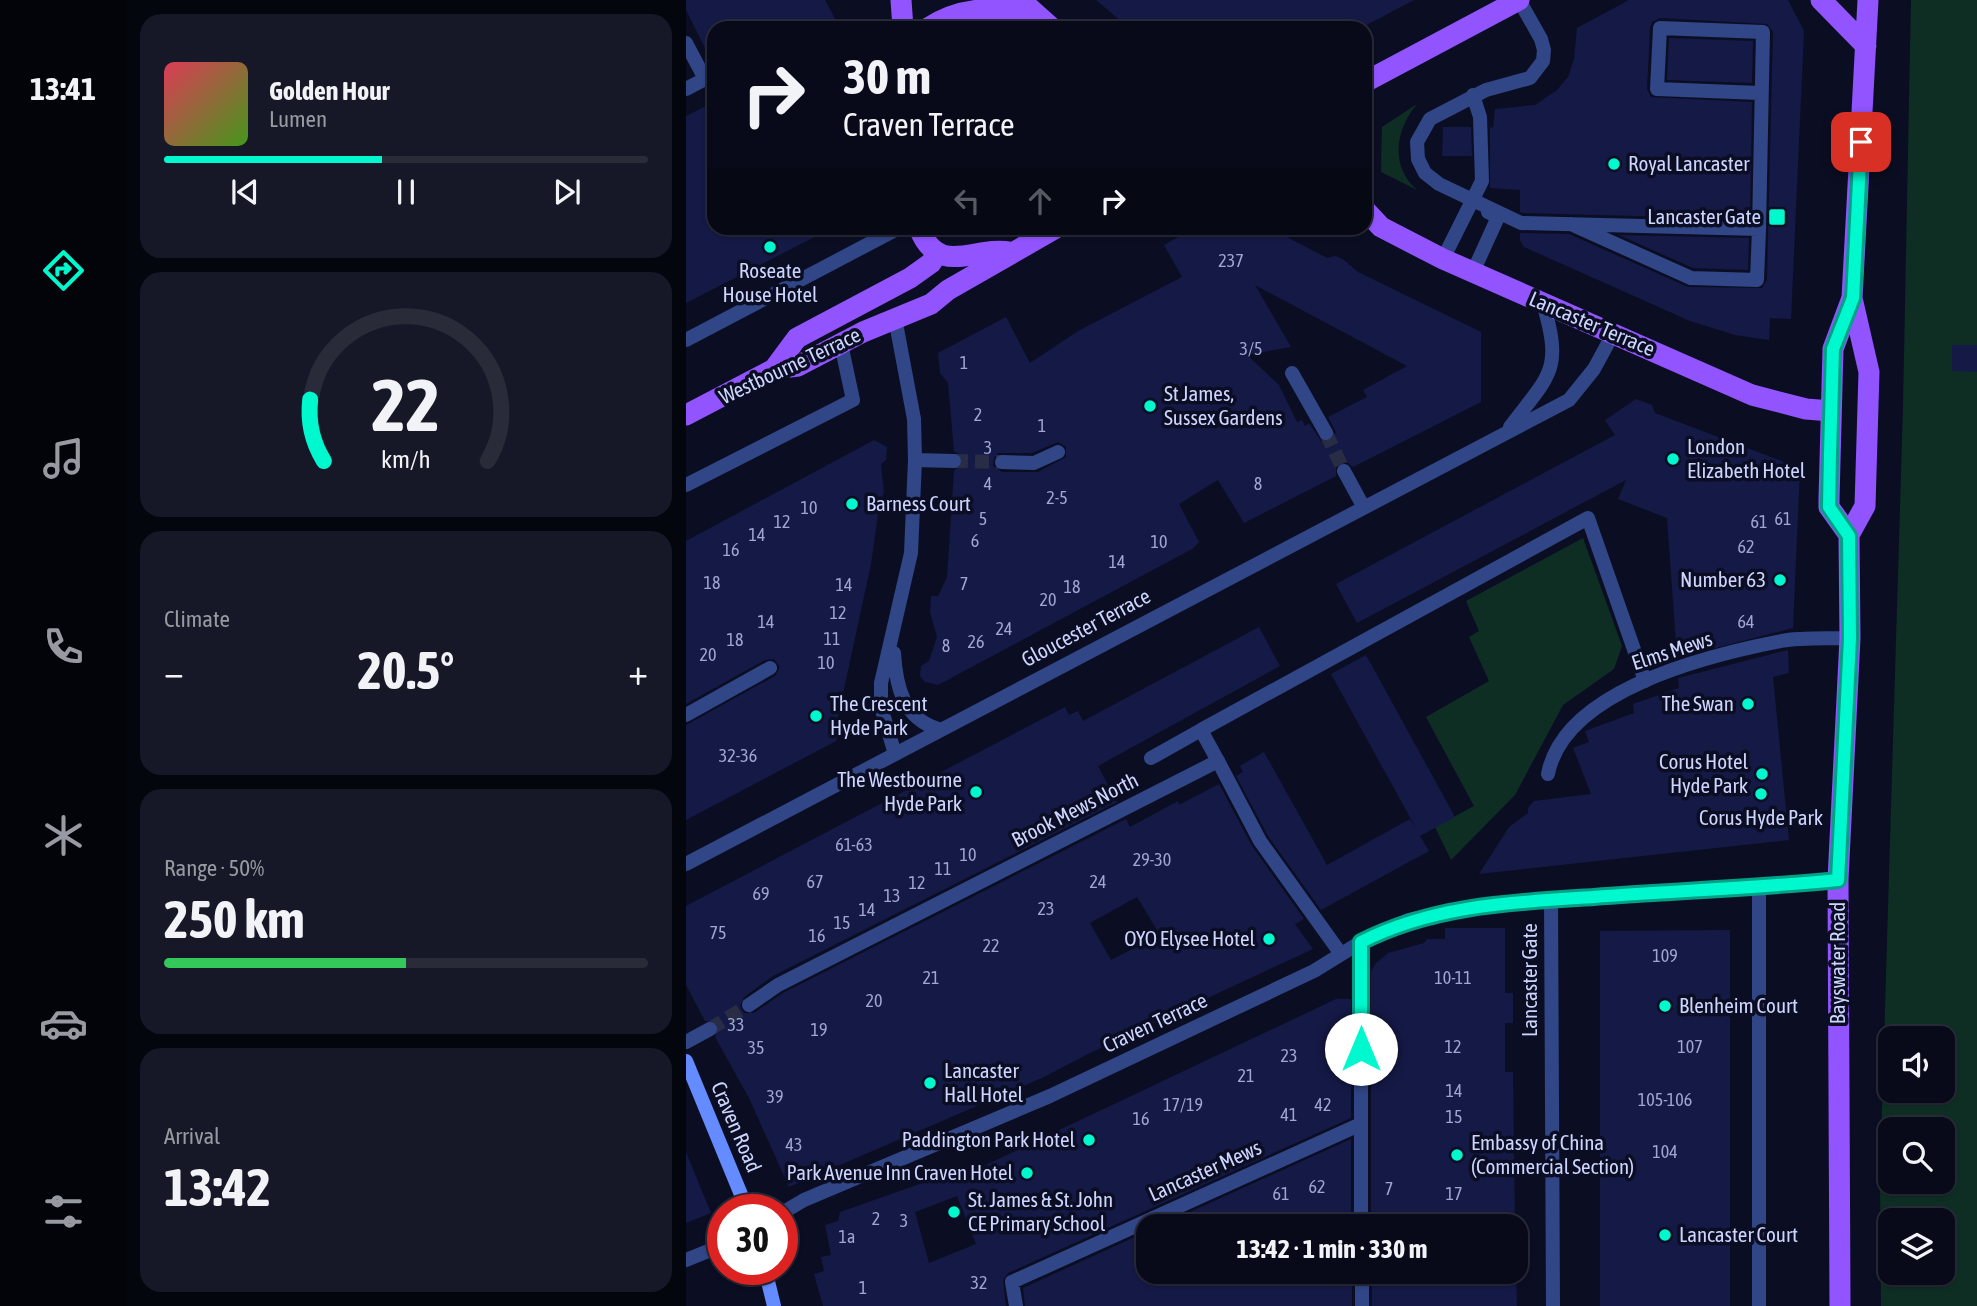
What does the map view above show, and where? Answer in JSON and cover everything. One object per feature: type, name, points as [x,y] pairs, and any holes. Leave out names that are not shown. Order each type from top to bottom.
[{"type":"main road","points":[[901,0],[902,21]]},
{"type":"main road","points":[[1372,78],[1519,0]]},
{"type":"main road","points":[[1821,0],[1866,46]]},
{"type":"main road","name":"Bayswater Road","points":[[1840,1306],[1838,880],[1850,638],[1849,536],[1865,506],[1869,372],[1853,298],[1868,0]]},
{"type":"main road","points":[[938,21],[981,8],[1027,7],[1044,21]]},
{"type":"main road","name":"Lancaster Terrace","points":[[1373,225],[1752,395],[1799,407],[1831,411]]},
{"type":"main road","points":[[923,235],[937,253],[957,258],[1000,251],[1010,252],[1043,235]]},
{"type":"main road","name":"Westbourne Terrace","points":[[686,415],[774,369],[798,366],[895,318],[931,304],[948,290],[999,263],[1010,252]]},
{"type":"main road","name":"Westbourne Terrace","points":[[774,369],[797,338],[910,278],[931,263],[937,253]]},
{"type":"main road","name":"Bayswater Road","points":[[1849,536],[1829,507],[1833,349],[1853,298]]},
{"type":"main road","name":"Craven Road","points":[[686,1061],[741,1194]]},
{"type":"main road","points":[[769,1285],[774,1306]]},
{"type":"street","points":[[1519,0],[1541,39],[1543,61],[1530,78],[1473,95],[1444,110],[1422,129],[1417,142],[1418,159],[1425,173],[1449,189],[1521,223],[1759,229]]},
{"type":"street","points":[[1571,224],[1692,278],[1757,280],[1763,32],[1660,29],[1657,89],[1760,97]]},
{"type":"street","points":[[686,43],[705,79],[686,89]]},
{"type":"street","points":[[1443,258],[1482,181],[1480,117],[1473,95]]},
{"type":"street","points":[[1471,204],[1498,217],[1473,272]]},
{"type":"street","points":[[686,340],[886,235]]},
{"type":"street","name":"Gloucester Terrace","points":[[1507,430],[1548,378],[1555,351],[1542,303]]},
{"type":"street","points":[[895,318],[914,419],[915,460],[911,553],[893,641],[881,683],[881,707],[895,754]]},
{"type":"street","name":"Gloucester Terrace","points":[[686,864],[1507,430],[1569,400],[1594,369],[1613,334]]},
{"type":"street","points":[[686,485],[853,400],[841,344]]},
{"type":"street","points":[[1292,373],[1326,433]]},
{"type":"street","points":[[1002,461],[1034,463],[1058,452]]},
{"type":"street","points":[[915,460],[954,461]]},
{"type":"street","points":[[1345,471],[1363,506]]},
{"type":"street","points":[[1150,758],[1588,518],[1645,681]]},
{"type":"street","name":"Elms Mews","points":[[1548,774],[1552,755],[1566,735],[1585,716],[1626,688],[1723,656],[1784,641],[1850,638]]},
{"type":"street","points":[[893,641],[895,674],[908,710],[923,724],[938,729]]},
{"type":"street","points":[[686,715],[770,668]]},
{"type":"street","points":[[1201,730],[1260,841],[1341,954]]},
{"type":"street","name":"Brook Mews North","points":[[749,1005],[778,985],[1218,761]]},
{"type":"street","name":"Lancaster Gate","points":[[1553,1306],[1551,899],[1838,880]]},
{"type":"street","points":[[1759,886],[1759,1306]]},
{"type":"street","name":"Craven Terrace","points":[[798,1204],[1073,1085],[1314,971],[1361,942],[1408,920],[1453,910],[1551,899]]},
{"type":"street","points":[[1361,942],[1361,1214]]},
{"type":"street","points":[[686,1042],[710,1029]]},
{"type":"street","name":"Lancaster Mews","points":[[1016,1306],[1012,1282],[1361,1124]]},
{"type":"street","points":[[686,1261],[707,1252]]},
{"type":"street","points":[[1362,1284],[1362,1306]]},
{"type":"green space","points":[[1911,0],[1977,0],[1977,1306],[1881,1306],[1881,1285],[1955,1285],[1955,1208],[1880,1208],[1880,1194],[1955,1194],[1955,1117],[1882,1117],[1882,1103],[1955,1103],[1955,1026],[1884,1026],[1903,407]]},
{"type":"green space","points":[[1417,104],[1400,136],[1399,158],[1402,170],[1417,190],[1381,172],[1382,127]]},
{"type":"green space","points":[[1583,538],[1622,646],[1614,669],[1563,705],[1515,795],[1451,860],[1435,827],[1474,806],[1426,717],[1489,681],[1469,637],[1479,631],[1466,601]]},
{"type":"building","points":[[686,0],[825,0],[836,21],[707,21],[707,52],[686,10]]},
{"type":"building","points":[[1096,0],[1414,0],[1372,22],[1121,21]]},
{"type":"building","points":[[1629,0],[1788,0],[1804,31],[1791,319],[1770,318],[1769,340],[1735,335],[1690,321],[1524,247],[1520,240],[1520,233],[1569,234],[1688,287],[1762,288],[1767,280],[1773,32],[1767,24],[1660,18],[1652,22],[1650,28],[1647,89],[1651,97],[1752,102],[1750,219],[1523,213],[1520,212],[1520,190],[1490,188],[1490,127],[1493,128],[1495,109],[1535,105],[1557,90],[1568,77],[1574,59],[1577,28]]},
{"type":"building","points":[[1669,38],[1753,41],[1752,83],[1667,80]]},
{"type":"building","points":[[707,106],[707,235],[818,235],[686,303],[686,116]]},
{"type":"building","points":[[1443,127],[1471,127],[1472,156],[1442,156]]},
{"type":"building","points":[[1182,235],[1283,235],[1327,258],[1336,256],[1358,272],[1481,332],[1481,402],[1353,467],[1340,462],[1336,467],[1336,476],[1244,523],[1218,480],[1179,504],[1199,542],[1192,549],[938,685],[925,682],[920,676],[921,666],[929,661],[937,637],[930,612],[931,596],[938,596],[947,577],[954,471],[964,462],[962,456],[954,451],[948,383],[940,373],[938,353],[1006,317],[1030,363],[1078,331],[1182,277],[1164,245]],"holes":[[[1255,285],[1407,366],[1363,390],[1367,397],[1328,417],[1336,432],[1330,442],[1321,441],[1309,423],[1305,426],[1302,420],[1297,422],[1279,385],[1247,355],[1291,347]],[[1058,442],[1066,447],[1066,457],[1038,472],[1002,472],[993,466],[998,453],[1032,453]]]},
{"type":"building","points":[[1619,235],[1749,238],[1748,270],[1693,268]]},
{"type":"building","points":[[1952,345],[1977,345],[1977,372],[1952,371]]},
{"type":"building","points":[[1636,399],[1652,405],[1655,413],[1800,468],[1793,628],[1677,658],[1667,518],[1618,499],[1626,480],[1357,623],[1336,584],[1615,435],[1605,420]]},
{"type":"building","points":[[874,440],[887,447],[886,460],[881,464],[884,492],[836,726],[839,731],[836,741],[686,820],[686,725],[775,676],[780,667],[774,659],[765,660],[686,704],[686,541]]},
{"type":"building","points":[[1259,627],[1280,666],[1098,766],[1117,802],[773,976],[744,997],[740,1006],[744,1013],[754,1013],[783,993],[1126,819],[1130,827],[1178,801],[1179,805],[1219,784],[1252,846],[1304,919],[1295,924],[1313,949],[1044,1077],[789,1187],[749,1098],[715,1037],[719,1025],[714,1021],[705,1021],[686,985],[686,906],[1065,707],[1069,715],[1078,711],[1083,721]],"holes":[[[1137,897],[1160,935],[1111,960],[1090,923]]]},
{"type":"building","name":"Corus Hotel Hyde Park","points":[[1788,650],[1789,673],[1773,677],[1789,840],[1479,874],[1509,827],[1528,813],[1528,808],[1534,801],[1591,794],[1573,748],[1589,742],[1585,731],[1634,713],[1633,704],[1679,688],[1678,678]]},
{"type":"building","points":[[1366,655],[1455,817],[1420,836],[1429,851],[1321,910],[1268,836],[1236,776],[1243,772],[1240,766],[1264,752],[1327,865],[1410,819],[1417,830],[1331,674]]},
{"type":"building","points":[[1445,928],[1505,928],[1505,993],[1513,993],[1513,1023],[1505,1023],[1505,1072],[1513,1072],[1515,1214],[1371,1214],[1371,972],[1375,964],[1388,953],[1424,943],[1427,939],[1445,939]]},
{"type":"building","points":[[1730,930],[1730,1306],[1600,1306],[1600,931]]},
{"type":"building","points":[[1336,999],[1351,999],[1351,1118],[1008,1273],[1003,1280],[1006,1306],[823,1306],[814,1274],[824,1271],[821,1257],[831,1255],[825,1225],[838,1221],[840,1212],[974,1165],[975,1170]],"holes":[[[957,1196],[976,1244],[929,1263],[915,1212]]]},
{"type":"building","points":[[1351,1139],[1351,1214],[1186,1214]]},
{"type":"building","points":[[686,1152],[707,1203],[707,1215],[686,1223]]},
{"type":"building","points":[[1136,1236],[1136,1284],[1352,1284],[1352,1306],[1025,1306],[1023,1288]]},
{"type":"building","points":[[1372,1284],[1516,1284],[1517,1306],[1372,1306]]},
{"type":"tunnel","points":[[1326,433],[1344,471]]},
{"type":"tunnel","points":[[954,461],[1002,462]]},
{"type":"tunnel","points":[[710,1029],[749,1005]]},
{"type":"place","name":"Royal Lancaster","points":[[1614,164]]},
{"type":"place","name":"Lancaster Gate","points":[[1777,217]]},
{"type":"place","name":"Roseate House Hotel","points":[[770,247]]},
{"type":"place","name":"St James, Sussex Gardens","points":[[1150,406]]},
{"type":"place","name":"London Elizabeth Hotel","points":[[1673,459]]},
{"type":"place","name":"Barness Court","points":[[852,504]]},
{"type":"place","name":"Number 63","points":[[1780,580]]},
{"type":"place","name":"The Swan","points":[[1748,704]]},
{"type":"place","name":"The Crescent Hyde Park","points":[[816,716]]},
{"type":"place","name":"Corus Hotel Hyde Park","points":[[1762,774]]},
{"type":"place","name":"The Westbourne Hyde Park","points":[[976,792]]},
{"type":"place","name":"Corus Hyde Park","points":[[1761,794]]},
{"type":"place","name":"OYO Elysee Hotel","points":[[1269,939]]},
{"type":"place","name":"Blenheim Court","points":[[1665,1006]]},
{"type":"place","name":"Lancaster Hall Hotel","points":[[930,1083]]},
{"type":"place","name":"Paddington Park Hotel","points":[[1089,1140]]},
{"type":"place","name":"Embassy of China (Commercial Section)","points":[[1457,1155]]},
{"type":"place","name":"Park Avenue Inn Craven Hotel","points":[[1027,1173]]},
{"type":"place","name":"St. James & St. John CE Primary School","points":[[954,1212]]},
{"type":"place","name":"Lancaster Court","points":[[1665,1235]]},
{"type":"route","points":[[1361,1049],[1361,942],[1408,920],[1453,910],[1551,899],[1838,880],[1850,638],[1849,536],[1829,507],[1833,349],[1853,298],[1861,142]]}]
